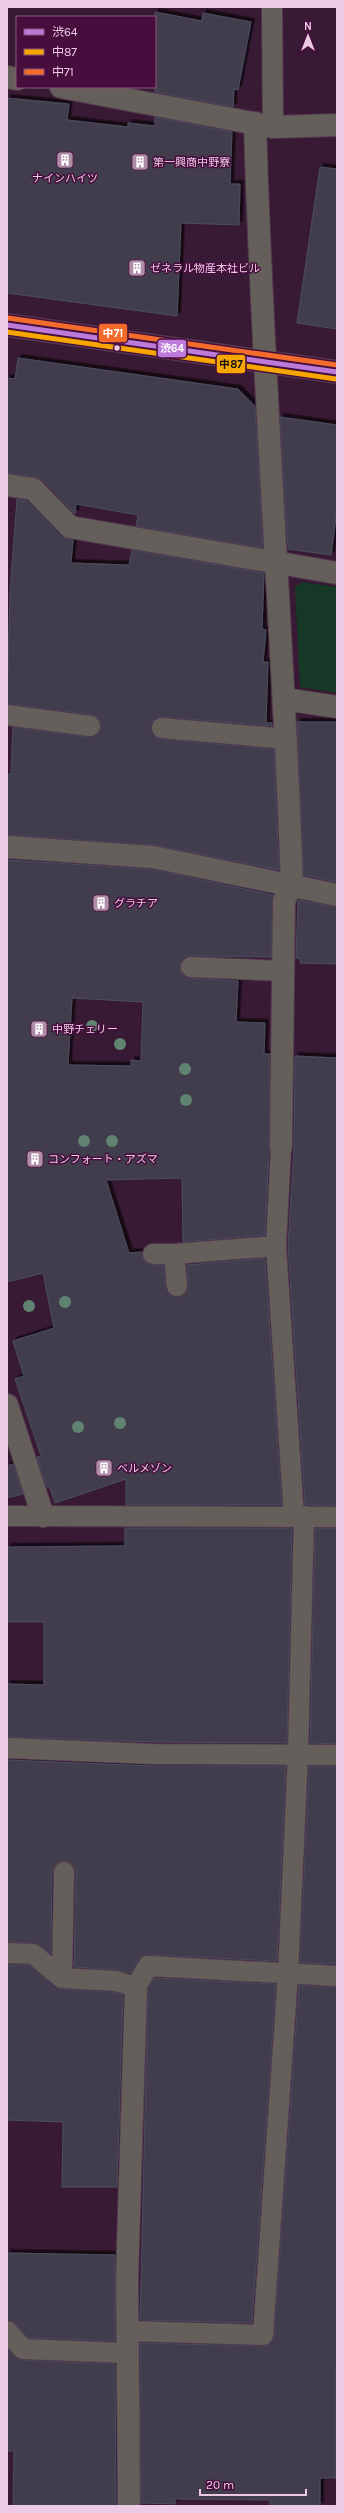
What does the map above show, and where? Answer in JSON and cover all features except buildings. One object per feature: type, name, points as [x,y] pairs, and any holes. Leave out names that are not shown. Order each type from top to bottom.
[{"type":"main road","points":[[7,325],[337,372]]},
{"type":"street","points":[[67,88],[264,125],[337,125]]},
{"type":"street","points":[[264,125],[265,361],[287,739],[292,884],[284,901],[281,1147]]},
{"type":"street","points":[[7,485],[33,489],[70,527],[337,573]]},
{"type":"street","points":[[284,699],[337,707]]},
{"type":"street","points":[[7,848],[153,857],[292,884],[337,895]]},
{"type":"street","points":[[7,1405],[43,1516]]},
{"type":"street","points":[[129,2506],[126,2353],[136,1987]]},
{"type":"lane","points":[[264,125],[272,7]]},
{"type":"lane","points":[[7,715],[90,726]]},
{"type":"lane","points":[[162,728],[287,739]]},
{"type":"lane","points":[[191,967],[282,971]]},
{"type":"lane","points":[[127,2331],[263,2335],[288,1974],[298,1754],[299,1516],[276,1246],[281,1147]]},
{"type":"lane","points":[[153,1254],[174,1254],[276,1246]]},
{"type":"lane","points":[[174,1254],[177,1286]]},
{"type":"lane","points":[[7,1516],[337,1517]]},
{"type":"lane","points":[[7,1748],[153,1754],[337,1755]]},
{"type":"lane","points":[[62,1978],[64,1872]]},
{"type":"lane","points":[[7,1953],[33,1954],[62,1978],[116,1981],[136,1987],[148,1966],[337,1976]]},
{"type":"lane","points":[[7,2331],[23,2349],[126,2353]]},
{"type":"green space","points":[[302,582],[337,587],[337,693],[300,687],[295,587]]},
{"type":"transit line","name":"中71","points":[[8,318],[337,365]]},
{"type":"transit line","name":"渋64","points":[[7,325],[337,372]]},
{"type":"transit line","name":"中87","points":[[7,332],[336,379]]},
{"type":"place","name":"ナインハイツ","points":[[65,160]]},
{"type":"place","name":"第一興商中野寮","points":[[140,162]]},
{"type":"place","name":"ゼネラル物産本社ビル","points":[[137,268]]},
{"type":"place","name":"グラチア","points":[[101,903]]},
{"type":"place","name":"中野チェリー","points":[[39,1029]]},
{"type":"place","name":"コンフォート・アズマ","points":[[35,1159]]},
{"type":"place","name":"ベルメゾン","points":[[104,1468]]}]
